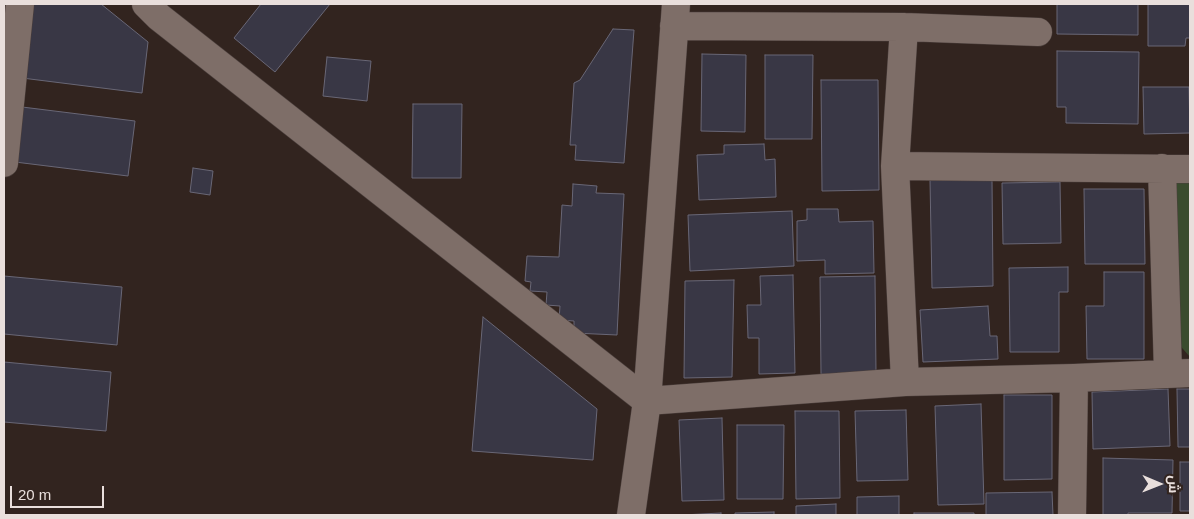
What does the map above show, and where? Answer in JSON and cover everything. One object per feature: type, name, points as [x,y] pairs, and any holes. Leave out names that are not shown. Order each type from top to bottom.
[{"type":"street","points":[[4,163],[20,4]]},
{"type":"street","points":[[146,4],[159,17],[647,401],[905,382],[1074,378],[1179,373],[1162,168]]},
{"type":"street","points":[[631,515],[647,401],[671,12],[904,27],[1038,32]]},
{"type":"street","points":[[904,27],[896,166],[905,382]]},
{"type":"street","points":[[896,166],[1190,168]]},
{"type":"street","points":[[1072,515],[1074,378]]},
{"type":"green space","points":[[1190,169],[1190,357],[1176,341],[1174,179]]},
{"type":"building","points":[[31,4],[101,4],[148,42],[142,93],[22,78]]},
{"type":"building","points":[[261,4],[330,4],[275,72],[234,38]]},
{"type":"building","points":[[1057,4],[1138,4],[1138,35],[1057,34]]},
{"type":"building","points":[[1148,4],[1190,4],[1190,38],[1186,38],[1185,46],[1148,46]]},
{"type":"building","points":[[613,29],[634,30],[624,163],[575,160],[576,145],[570,145],[574,83],[580,80]]},
{"type":"building","points":[[1057,51],[1139,52],[1138,124],[1066,123],[1066,107],[1057,107]]},
{"type":"building","points":[[702,54],[746,55],[745,132],[701,131]]},
{"type":"building","points":[[765,55],[813,55],[812,139],[765,139]]},
{"type":"building","points":[[327,57],[371,61],[367,101],[323,96]]},
{"type":"building","points":[[821,80],[878,80],[879,190],[822,191]]},
{"type":"building","points":[[1143,87],[1189,87],[1190,133],[1144,134]]},
{"type":"building","points":[[413,104],[462,104],[461,178],[412,178]]},
{"type":"building","points":[[22,107],[135,121],[128,176],[15,162]]},
{"type":"building","points":[[764,144],[765,160],[775,159],[776,197],[699,200],[697,155],[724,154],[724,145]]},
{"type":"building","points":[[193,168],[213,171],[210,195],[190,192]]},
{"type":"building","points":[[930,180],[992,180],[993,286],[932,288]]},
{"type":"building","points":[[1060,182],[1061,243],[1003,244],[1002,183]]},
{"type":"building","points":[[573,184],[597,186],[596,193],[624,194],[617,335],[574,333],[574,321],[559,320],[560,306],[546,305],[547,292],[530,291],[531,282],[525,281],[527,256],[559,257],[562,205],[572,206]]},
{"type":"building","points":[[1084,189],[1144,189],[1145,264],[1085,264]]},
{"type":"building","points":[[807,209],[838,209],[839,222],[873,221],[874,273],[825,274],[825,260],[797,261],[797,221],[807,220]]},
{"type":"building","points":[[792,211],[794,266],[690,271],[688,215]]},
{"type":"building","points":[[1068,267],[1068,292],[1059,292],[1059,352],[1010,352],[1009,268]]},
{"type":"building","points":[[1104,272],[1144,272],[1144,359],[1087,359],[1086,306],[1104,306]]},
{"type":"building","points":[[793,275],[795,373],[759,374],[759,338],[748,338],[747,305],[761,305],[760,276]]},
{"type":"building","points":[[4,276],[122,287],[117,345],[4,334]]},
{"type":"building","points":[[875,276],[876,373],[821,374],[820,277]]},
{"type":"building","points":[[734,280],[732,377],[684,378],[685,281]]},
{"type":"building","points":[[988,306],[990,336],[997,336],[998,359],[923,362],[920,310]]},
{"type":"building","points":[[483,317],[597,409],[593,460],[472,451]]},
{"type":"building","points":[[4,362],[111,372],[106,431],[4,422]]},
{"type":"building","points":[[1168,389],[1170,446],[1093,449],[1092,392]]},
{"type":"building","points":[[1177,389],[1190,389],[1190,447],[1178,447]]},
{"type":"building","points":[[1004,395],[1052,395],[1052,479],[1004,480]]},
{"type":"building","points":[[981,404],[984,504],[938,505],[935,406]]},
{"type":"building","points":[[906,410],[908,480],[857,481],[855,411]]},
{"type":"building","points":[[795,411],[839,411],[840,498],[796,499]]},
{"type":"building","points":[[722,418],[724,500],[682,501],[679,420]]},
{"type":"building","points":[[737,425],[784,425],[783,499],[737,499]]},
{"type":"building","points":[[1103,458],[1173,460],[1172,513],[1103,515]]},
{"type":"building","points":[[1180,462],[1190,462],[1190,511],[1180,511]]},
{"type":"building","points":[[1052,492],[1053,515],[986,515],[986,493]]},
{"type":"building","points":[[899,496],[899,515],[857,515],[857,497]]},
{"type":"building","points":[[836,504],[836,515],[796,515],[796,506]]},
{"type":"building","points":[[774,512],[774,515],[735,515],[735,513]]},
{"type":"building","points":[[721,513],[721,515],[682,515]]},
{"type":"building","points":[[914,513],[974,513],[974,515],[914,515]]}]
